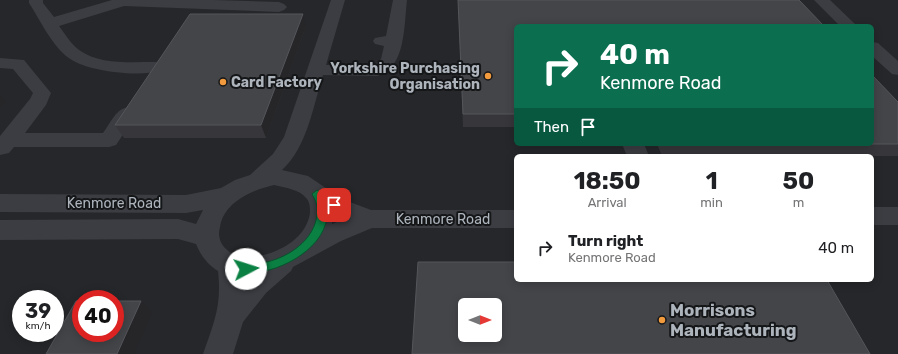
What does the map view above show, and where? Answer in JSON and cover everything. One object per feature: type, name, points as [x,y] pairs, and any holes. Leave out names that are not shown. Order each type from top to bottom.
[{"type":"street","points":[[36,0],[36,3],[73,53],[102,64],[122,67],[155,67]]},
{"type":"street","points":[[51,23],[114,5],[123,0],[279,7]]},
{"type":"street","points":[[258,180],[281,159],[294,138],[338,0]]},
{"type":"street","points":[[315,70],[377,71],[385,66],[392,58],[387,42],[400,0]]},
{"type":"street","points":[[820,0],[847,24]]},
{"type":"street","points":[[874,49],[898,70]]},
{"type":"street","points":[[0,63],[18,64],[42,93],[39,101],[4,145]]},
{"type":"street","points":[[4,145],[109,140],[128,112]]},
{"type":"street","points":[[231,314],[257,285],[315,236],[321,221],[322,206],[296,155],[294,138]]},
{"type":"street","name":"Kenmore Road","points":[[370,219],[334,205],[312,189],[292,179],[274,177],[258,180],[242,186],[227,196],[215,208],[208,222],[206,236],[209,249],[218,259],[230,266],[246,269],[266,267],[294,255],[332,234],[370,219],[514,218]]},
{"type":"street","name":"Kenmore Road","points":[[0,203],[186,204],[227,196]]},
{"type":"street","points":[[874,216],[898,216]]},
{"type":"street","name":"Kenmore Road","points":[[0,230],[178,229],[206,236]]},
{"type":"street","points":[[218,354],[231,314],[233,288],[230,266]]},
{"type":"shaded area","points":[[0,0],[898,0],[898,354],[0,354]]},
{"type":"building","name":"Yorkshire Purchasing Organisation","points":[[458,0],[799,0],[822,24],[514,24],[514,114],[463,114]]},
{"type":"building","name":"Card Factory","points":[[190,14],[303,14],[261,125],[115,125]]},
{"type":"building","points":[[874,77],[898,102],[898,144],[874,144]]},
{"type":"building","name":"Morrisons Manufacturing","points":[[418,262],[514,262],[514,282],[828,282],[870,354],[412,354]]},
{"type":"building","points":[[124,301],[141,301],[124,339]]},
{"type":"building","points":[[72,308],[72,342],[122,342],[117,354],[46,354],[53,342],[64,342],[64,322]]},
{"type":"place","name":"Yorkshire Purchasing Organisation","points":[[488,76]]},
{"type":"place","name":"Card Factory","points":[[223,82]]},
{"type":"place","name":"Morrisons Manufacturing","points":[[662,320]]},
{"type":"route","points":[[246,269],[266,267],[286,260],[303,249],[315,236],[321,221],[322,206],[317,194],[334,205]]}]
